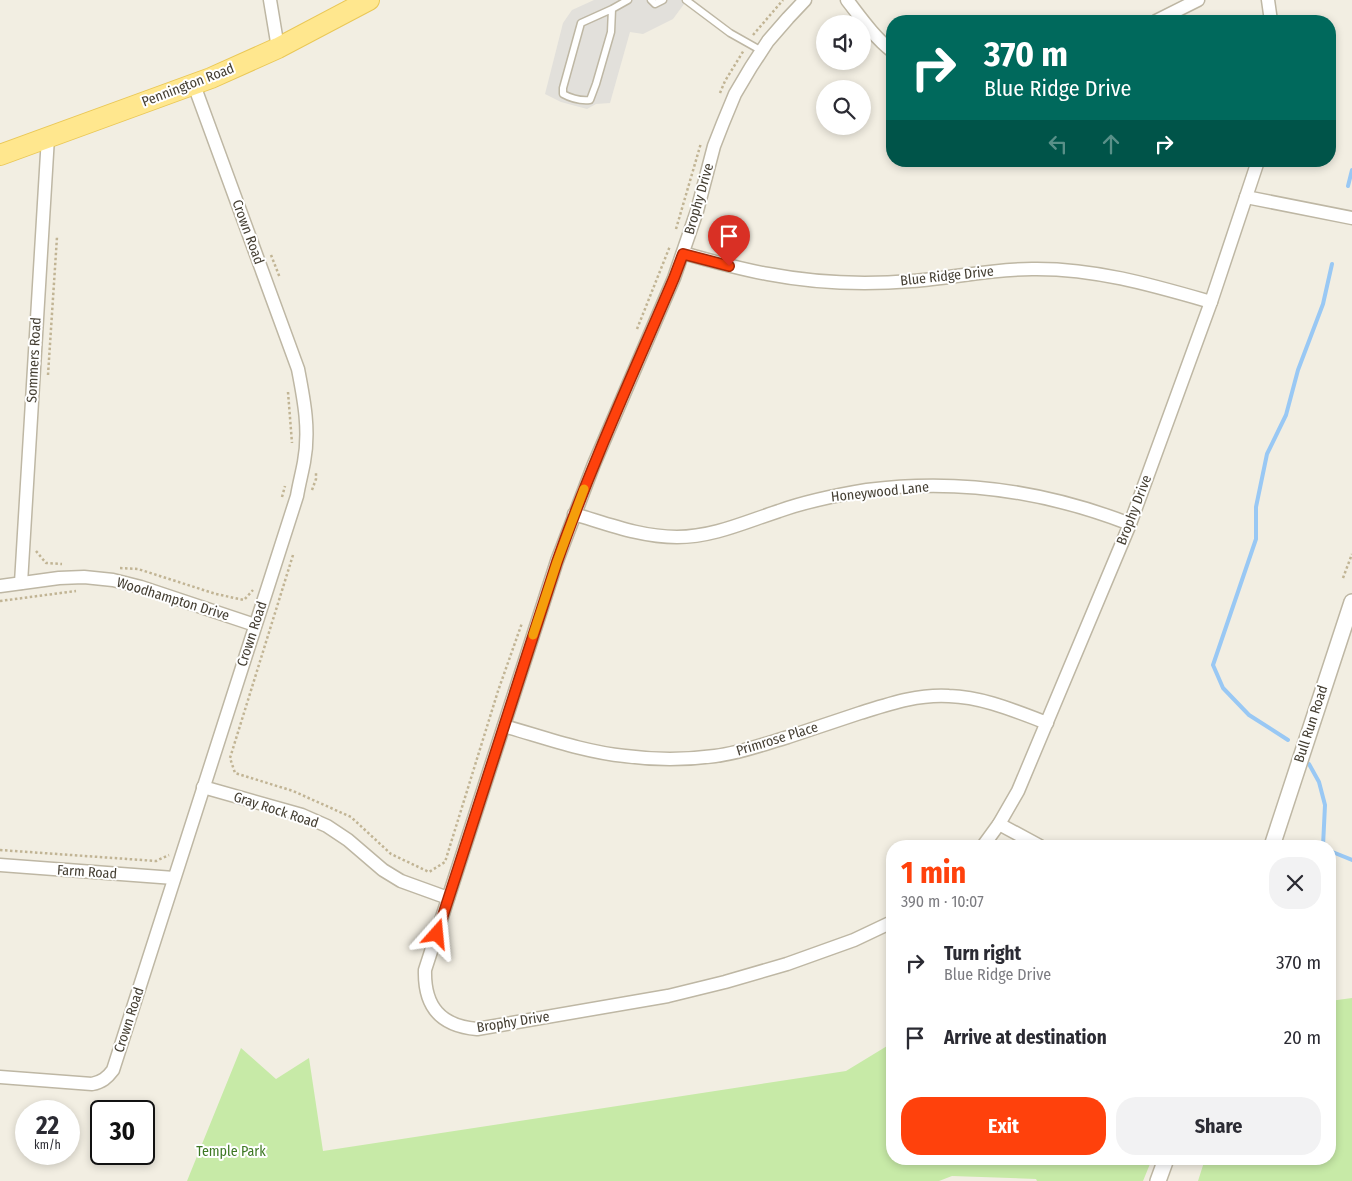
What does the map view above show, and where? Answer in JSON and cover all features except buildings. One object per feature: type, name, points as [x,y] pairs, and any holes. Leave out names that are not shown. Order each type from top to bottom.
[{"type":"main road","name":"Pennington Road","points":[[0,155],[194,85],[278,48],[369,0]]},
{"type":"street","points":[[270,0],[278,48]]},
{"type":"street","name":"Brophy Drive","points":[[805,0],[788,18],[751,67],[722,123],[697,211],[674,278],[594,464],[557,562],[425,970],[425,983],[427,995],[433,1007],[441,1016],[452,1024],[463,1028],[478,1029],[668,996],[725,982],[787,964],[846,943],[886,926]]},
{"type":"street","points":[[847,0],[868,28],[886,46]]},
{"type":"street","points":[[1168,15],[1198,0]]},
{"type":"street","points":[[1268,0],[1271,15]]},
{"type":"street","name":"Crown Road","points":[[0,1077],[92,1084],[108,1077],[113,1070],[297,496],[305,461],[307,428],[305,404],[298,369],[194,85]]},
{"type":"street","name":"Sommers Road","points":[[21,583],[48,137]]},
{"type":"street","name":"Brophy Drive","points":[[987,840],[1018,791],[1130,524],[1211,302],[1256,167]]},
{"type":"street","points":[[1246,197],[1352,218]]},
{"type":"street","name":"Blue Ridge Drive","points":[[683,254],[754,272],[820,281],[872,283],[912,281],[995,270],[1070,270],[1137,281],[1211,302]]},
{"type":"street","name":"Honeywood Lane","points":[[574,514],[632,532],[677,537],[703,535],[728,529],[780,510],[823,498],[867,490],[947,486],[991,488],[1035,495],[1078,506],[1130,524]]},
{"type":"street","name":"Woodhampton Drive","points":[[0,586],[58,578],[84,577],[113,580],[142,587],[255,625]]},
{"type":"street","name":"Bull Run Road","points":[[1274,840],[1352,602]]},
{"type":"street","name":"Primrose Place","points":[[504,726],[595,751],[659,759],[717,756],[751,749],[897,701],[924,696],[974,699],[998,705],[1047,723]]},
{"type":"street","name":"Gray Rock Road","points":[[204,787],[302,815],[327,826],[348,840],[384,870],[418,888],[448,898]]},
{"type":"street","points":[[999,824],[1029,840]]},
{"type":"street","name":"Farm Road","points":[[0,865],[174,878]]},
{"type":"street","points":[[1158,1181],[1164,1165]]},
{"type":"lane","points":[[612,9],[612,32],[590,100],[583,101],[563,94],[581,22],[628,0]]},
{"type":"lane","points":[[651,0],[655,4],[663,0]]},
{"type":"lane","points":[[686,0],[730,33],[762,51]]},
{"type":"path","points":[[718,98],[725,81],[752,36],[783,0]]},
{"type":"path","points":[[674,237],[702,139]]},
{"type":"path","points":[[47,383],[58,237]]},
{"type":"path","points":[[633,337],[670,246]]},
{"type":"path","points":[[271,254],[281,282]]},
{"type":"path","points":[[288,391],[293,448]]},
{"type":"path","points":[[310,498],[316,479],[316,470]]},
{"type":"path","points":[[280,504],[284,486]]},
{"type":"path","points":[[33,548],[46,563],[65,564]]},
{"type":"path","points":[[293,554],[230,758],[235,773],[294,791],[351,817],[391,854],[429,872],[445,862],[498,691],[524,617]]},
{"type":"path","points":[[1343,578],[1352,554]]},
{"type":"path","points":[[120,568],[138,568],[216,594],[244,600],[255,587]]},
{"type":"path","points":[[0,600],[84,590]]},
{"type":"path","points":[[0,850],[156,861],[169,856]]},
{"type":"green space","points":[[1352,998],[1352,1181],[1198,1181],[1203,1165],[1336,1165],[1336,1000]]},
{"type":"green space","name":"Temple Park","points":[[886,1047],[886,1165],[1150,1165],[1143,1181],[1037,1181],[1036,1179],[952,1176],[939,1181],[187,1181],[241,1048],[276,1079],[309,1058],[323,1151],[846,1071]]},
{"type":"shaded area","points":[[594,0],[687,0],[673,19],[643,34],[630,32],[610,103],[596,104],[587,109],[561,102],[545,94],[563,23],[572,10]]},
{"type":"waterway","points":[[1348,186],[1352,170]]},
{"type":"waterway","points":[[1288,740],[1249,715],[1223,688],[1213,665],[1256,539],[1256,507],[1267,454],[1286,415],[1298,370],[1323,304],[1332,264]]},
{"type":"waterway","points":[[1309,764],[1319,782],[1325,805],[1323,840]]},
{"type":"waterway","points":[[1336,853],[1352,860]]},
{"type":"slow traffic","points":[[533,635],[584,489]]},
{"type":"route","points":[[437,934],[568,530],[683,254],[729,266]]}]
